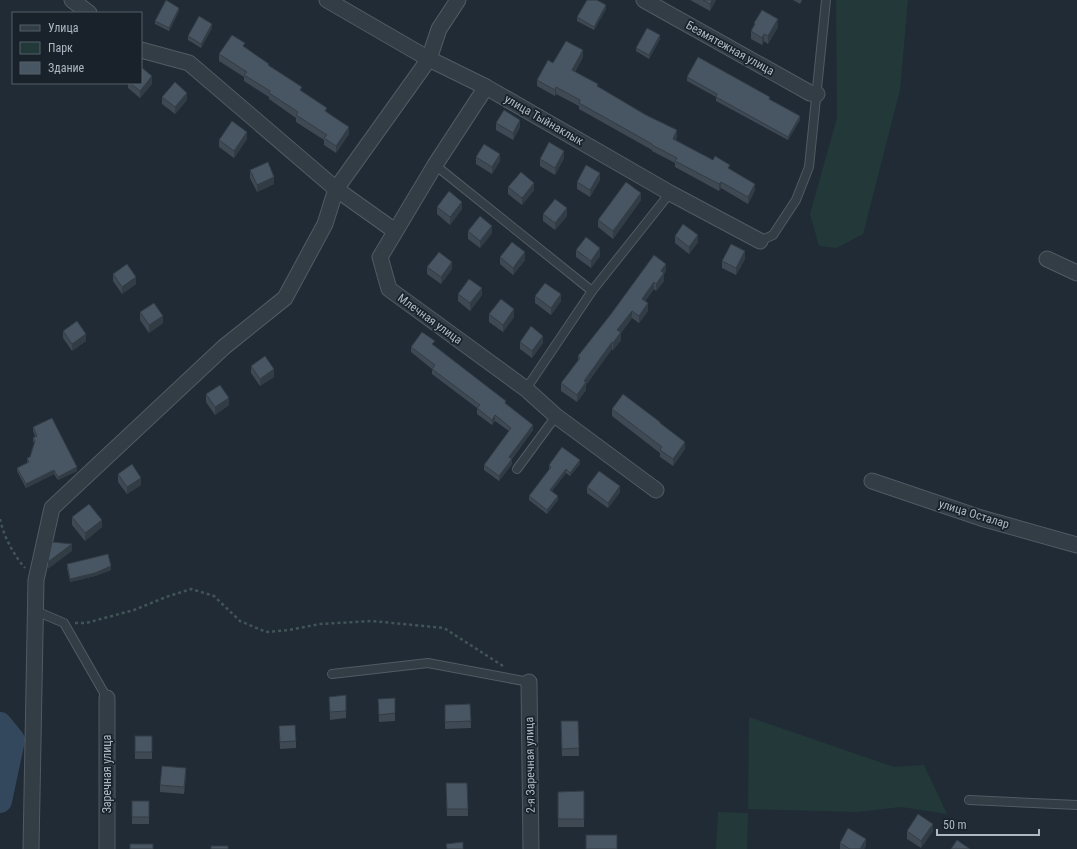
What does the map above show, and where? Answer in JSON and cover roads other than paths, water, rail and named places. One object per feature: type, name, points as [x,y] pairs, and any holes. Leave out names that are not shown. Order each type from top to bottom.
[{"type":"street","points":[[72,0],[88,12]]},
{"type":"street","name":"улица Тыйнаклык","points":[[326,0],[429,59],[486,87],[670,193],[760,241]]},
{"type":"street","points":[[31,849],[36,580],[52,508],[224,347],[285,298],[325,224],[336,188],[429,59],[439,29],[458,0]]},
{"type":"street","name":"Безмятежная улица","points":[[644,0],[810,93],[817,94]]},
{"type":"street","points":[[142,50],[189,63],[336,188],[395,231]]},
{"type":"street","name":"Млечная улица","points":[[486,87],[380,257],[389,289],[526,389],[556,416],[656,490]]},
{"type":"street","points":[[1047,259],[1077,273]]},
{"type":"street","name":"улица Осталар","points":[[872,481],[981,518],[1077,545]]},
{"type":"street","name":"2-я Заречная улица","points":[[529,682],[531,849]]},
{"type":"street","name":"Заречная улица","points":[[107,698],[107,849]]},
{"type":"lane","points":[[760,241],[773,235],[796,200],[809,167],[826,0]]},
{"type":"lane","points":[[436,165],[592,291]]},
{"type":"lane","points":[[526,389],[592,291],[670,193]]},
{"type":"lane","points":[[517,469],[556,416]]},
{"type":"lane","points":[[36,611],[64,623],[107,698]]},
{"type":"lane","points":[[332,674],[428,663],[529,682]]},
{"type":"lane","points":[[969,800],[1077,805]]},
{"type":"waterway","points":[[0,724],[13,740],[0,801]]}]
